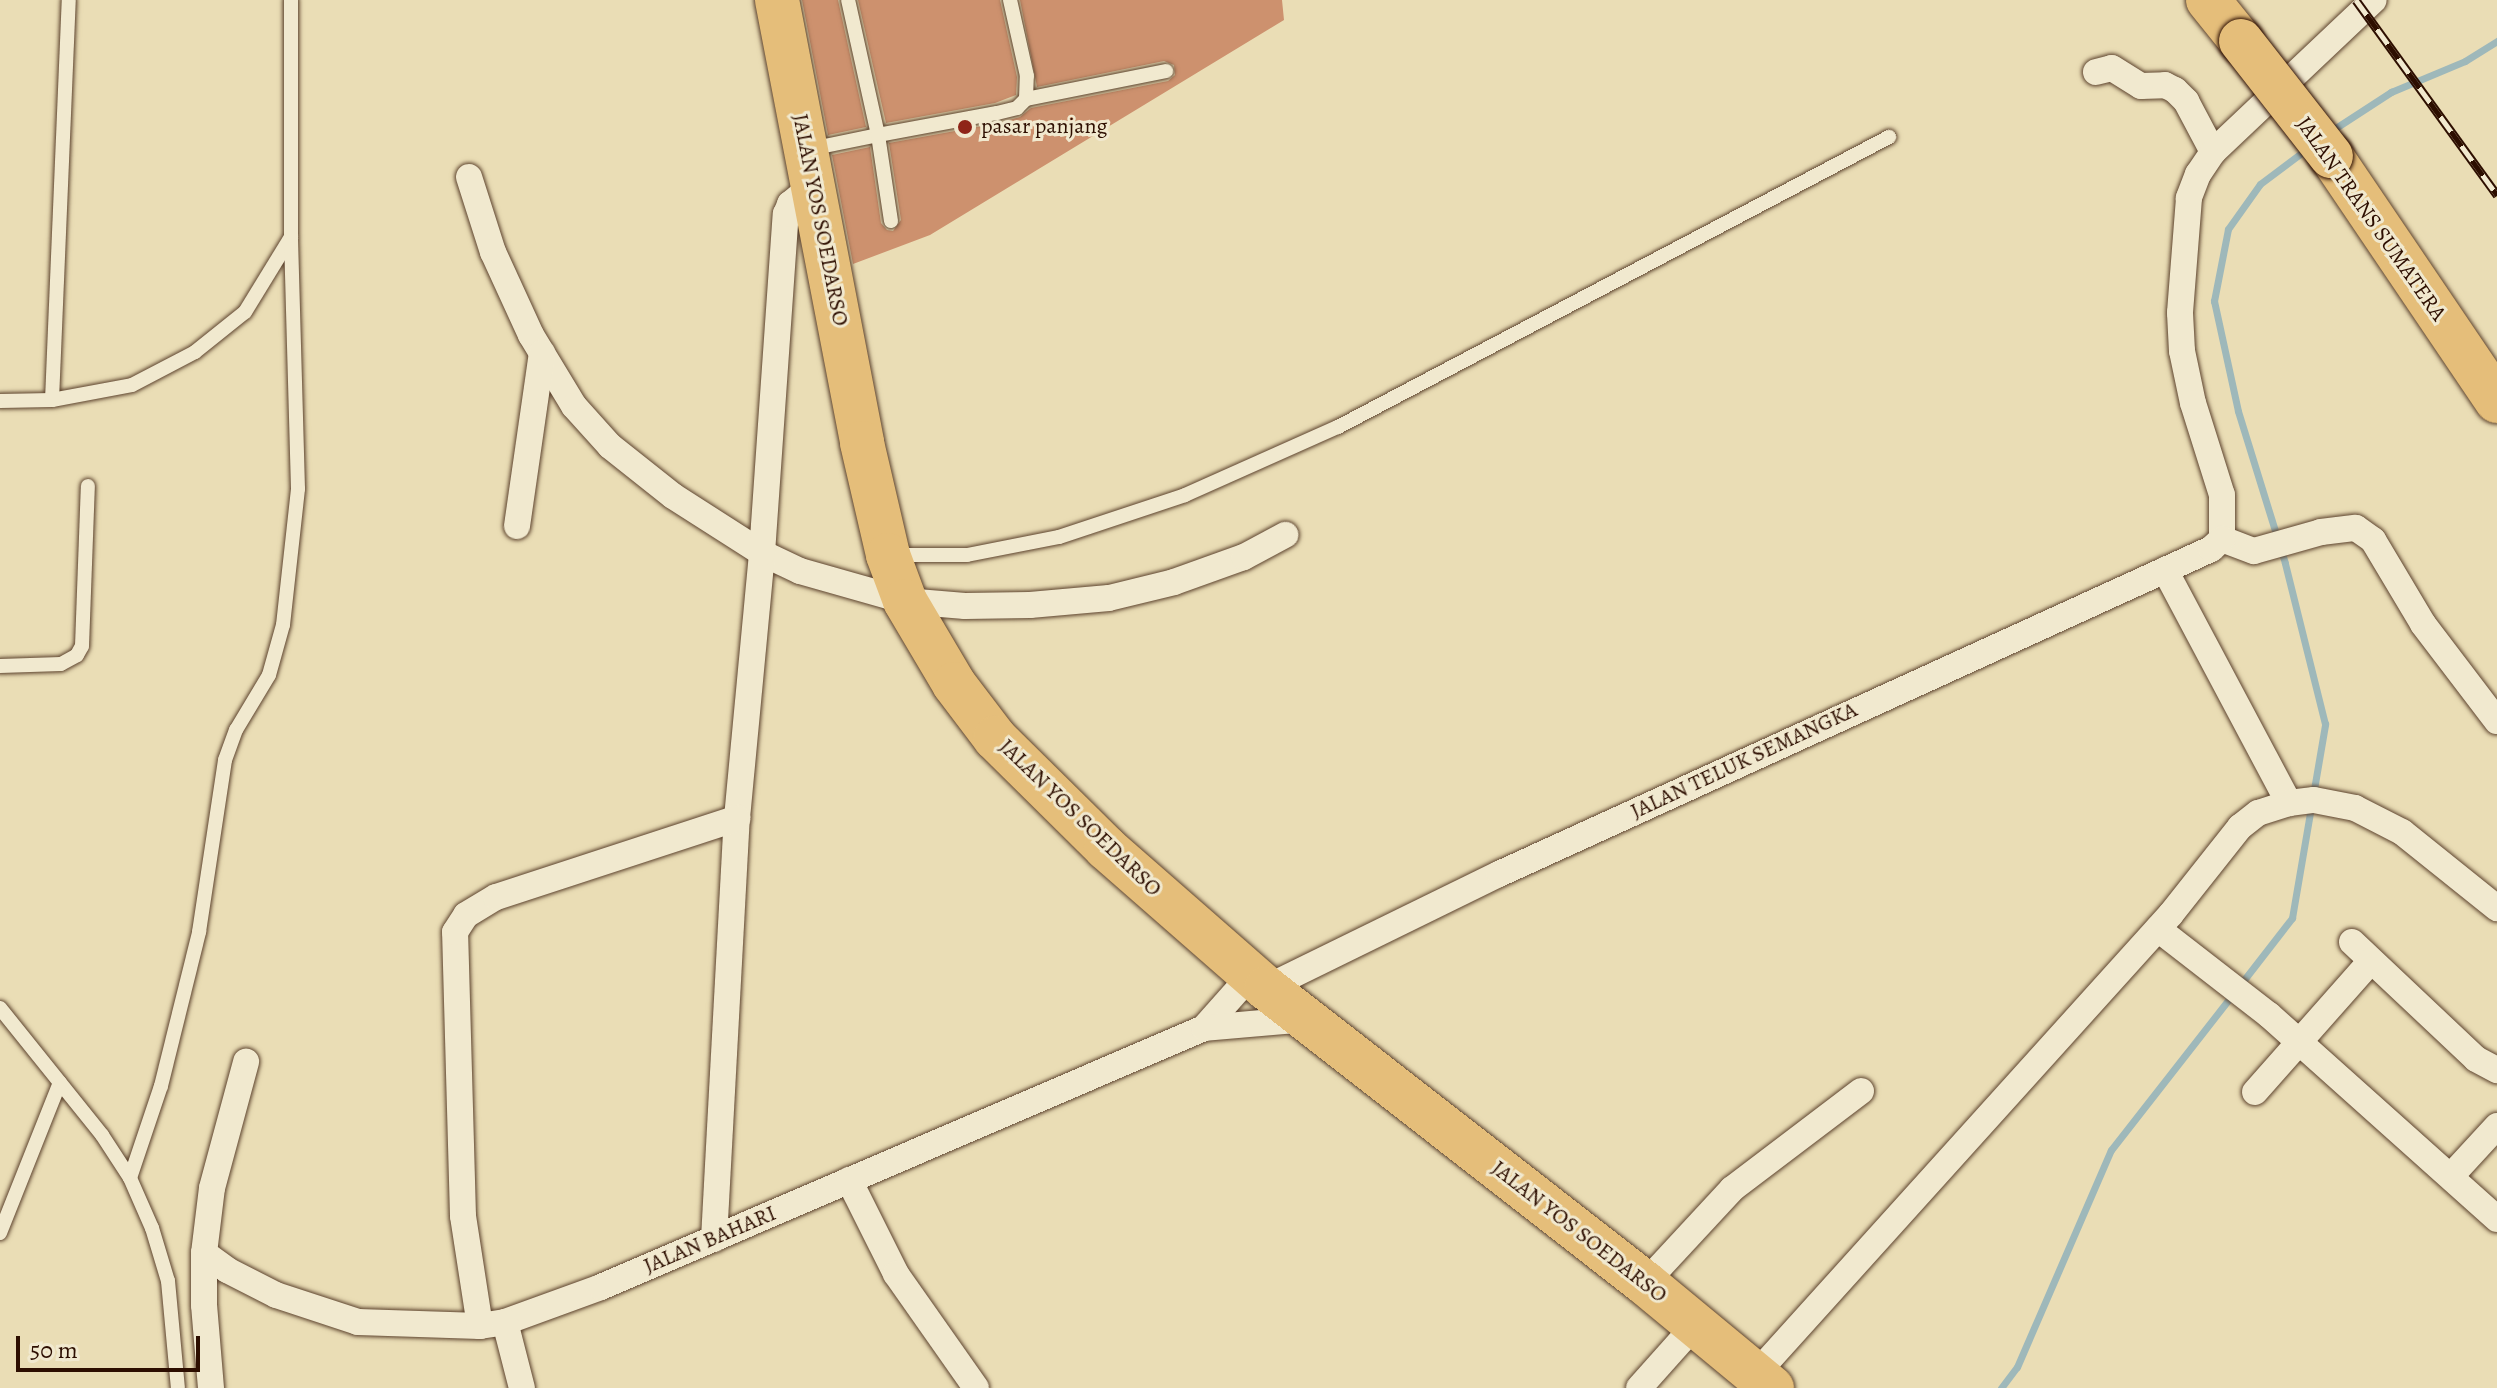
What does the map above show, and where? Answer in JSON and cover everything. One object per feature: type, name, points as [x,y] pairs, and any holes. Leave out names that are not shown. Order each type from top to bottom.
[{"type":"highway","name":"JALAN YOS SOEDARSO","points":[[777,0],[862,443],[888,555],[905,601],[954,684],[995,738],[1106,848],[1259,981],[1645,1283],[1764,1381]]},
{"type":"highway","name":"JALAN TRANS SUMATERA","points":[[2208,0],[2331,156],[2497,401]]},
{"type":"street","points":[[2374,0],[2213,152],[2198,174],[2189,198],[2180,313],[2182,351],[2193,403],[2222,495],[2222,539],[2254,551],[2321,532],[2356,528],[2373,540],[2423,624],[2497,721]]},
{"type":"street","points":[[2096,72],[2112,68],[2141,86],[2165,85],[2175,90],[2186,101],[2213,152]]},
{"type":"street","points":[[469,177],[493,252],[542,353],[574,406],[610,446],[673,496],[762,553],[823,580],[905,601],[965,606],[1109,598],[1216,567],[1285,535]]},
{"type":"street","points":[[714,1239],[737,818],[762,553],[786,214],[790,204],[801,195],[814,195]]},
{"type":"street","points":[[517,526],[542,353]]},
{"type":"street","name":"JALAN TELUK SEMANGKA","points":[[1259,981],[2211,549],[2222,539]]},
{"type":"street","points":[[2165,570],[2289,803]]},
{"type":"street","points":[[1764,1381],[2158,929],[2240,827],[2258,813],[2289,803],[2314,800],[2355,808],[2402,832],[2497,908]]},
{"type":"street","points":[[522,1388],[492,1324],[463,1216],[455,932],[466,915],[496,897],[737,818]]},
{"type":"street","points":[[2158,929],[2218,972],[2269,1015],[2497,1219]]},
{"type":"street","points":[[2352,942],[2476,1059],[2497,1070]]},
{"type":"street","points":[[2255,1092],[2371,961]]},
{"type":"street","name":"JALAN BAHARI","points":[[204,1253],[227,1270],[276,1295],[358,1322],[492,1324],[714,1239],[1204,1028],[1259,981]]},
{"type":"street","name":"JALAN BAHARI","points":[[1204,1028],[1306,1019]]},
{"type":"street","points":[[211,1388],[204,1305],[204,1253],[212,1188],[246,1062]]},
{"type":"street","points":[[1645,1283],[1732,1189],[1861,1091]]},
{"type":"street","points":[[2451,1176],[2497,1126]]},
{"type":"street","points":[[849,1180],[896,1274],[976,1388]]},
{"type":"street","points":[[1639,1388],[1696,1324]]},
{"type":"lane","points":[[52,400],[69,0]]},
{"type":"lane","points":[[130,1178],[161,1086],[199,932],[218,793],[236,730],[269,675],[283,625],[298,489],[291,236],[291,0]]},
{"type":"lane","points":[[848,0],[878,135],[891,221]]},
{"type":"lane","points":[[1010,0],[1027,76],[1026,99]]},
{"type":"lane","points":[[806,150],[997,113],[1017,108],[1026,99],[1166,71]]},
{"type":"lane","points":[[888,555],[967,555],[1059,537],[1185,495],[1338,427],[1889,137]]},
{"type":"lane","points":[[0,401],[52,400],[132,385],[195,352],[245,312],[291,236]]},
{"type":"lane","points":[[0,666],[61,664],[77,655],[82,646],[88,486]]},
{"type":"lane","points":[[0,1008],[60,1082],[130,1178],[152,1228],[168,1281],[178,1388]]},
{"type":"lane","points":[[0,1233],[60,1082]]},
{"type":"building","points":[[802,0],[838,0],[866,127],[828,135]]},
{"type":"building","points":[[858,0],[1000,0],[1017,77],[1016,95],[995,103],[886,123]]},
{"type":"building","points":[[1020,0],[1282,0],[1284,20],[930,235],[853,264],[832,155],[870,147],[881,223],[887,230],[893,231],[901,220],[889,143],[999,123],[1020,117],[1031,108],[1168,81],[1175,75],[1174,65],[1164,61],[1037,87]]},
{"type":"waterway","points":[[2331,131],[2391,92],[2465,61],[2497,41]]},
{"type":"waterway","points":[[2240,985],[2292,918],[2325,724],[2285,563],[2238,411],[2214,301],[2228,229],[2260,184],[2308,148]]},
{"type":"waterway","points":[[2001,1388],[2017,1367],[2111,1150],[2233,994]]},
{"type":"railway","points":[[2356,0],[2497,195]]},
{"type":"place","name":"pasar panjang","points":[[965,127]]}]
